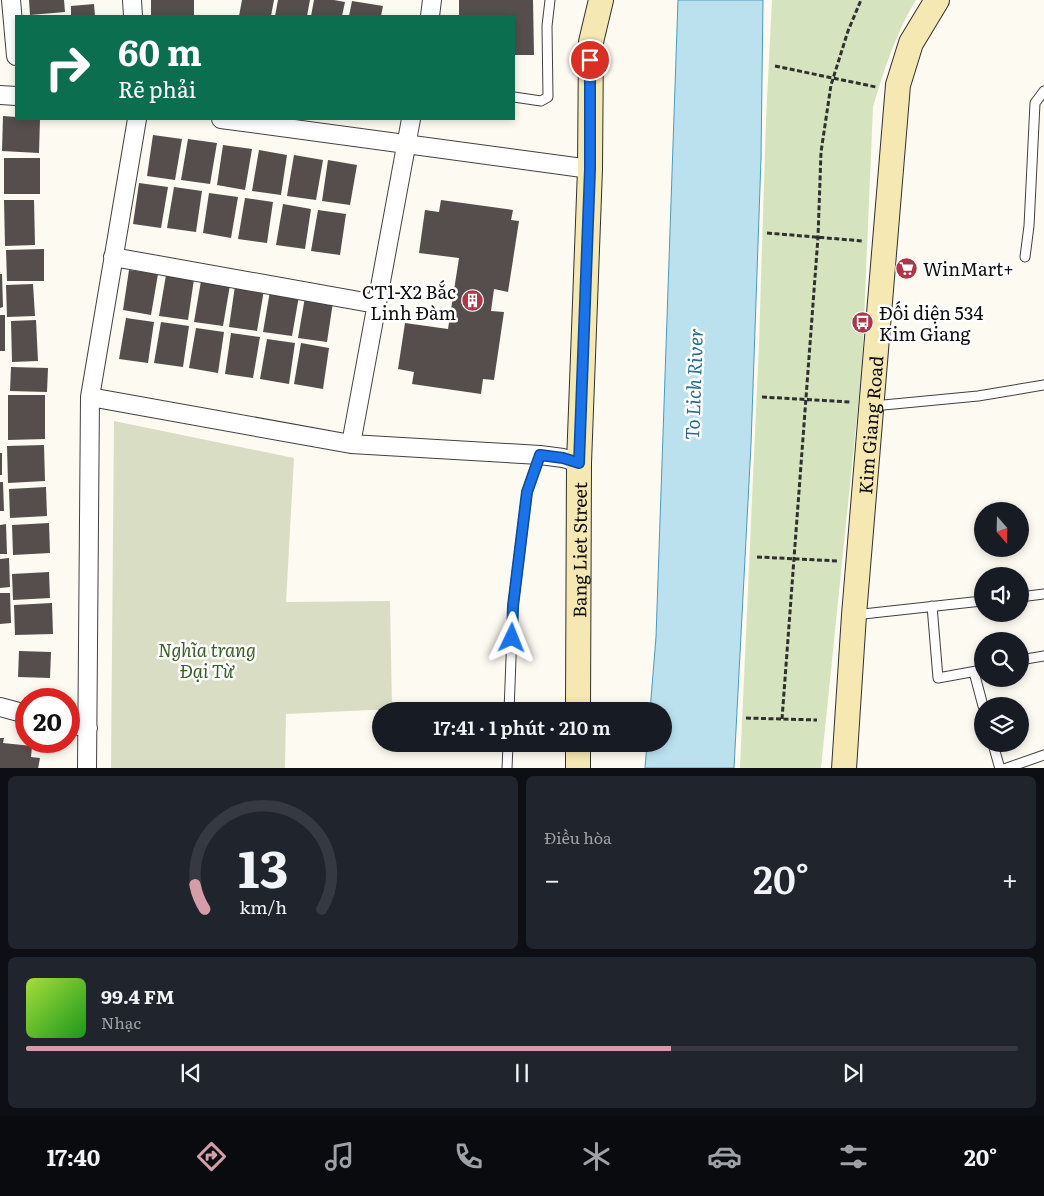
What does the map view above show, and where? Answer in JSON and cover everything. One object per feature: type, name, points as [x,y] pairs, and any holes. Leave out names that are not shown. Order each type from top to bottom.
[{"type":"main road","name":"Bang Liet Street","points":[[578,702],[579,463],[590,169],[591,42],[601,0]]},
{"type":"main road","name":"Kim Giang Road","points":[[844,768],[854,615],[864,404],[898,86],[912,43],[937,0]]},
{"type":"main road","points":[[578,752],[578,768]]},
{"type":"street","points":[[11,0],[15,45]]},
{"type":"street","points":[[132,0],[133,15]]},
{"type":"street","points":[[0,95],[15,96]]},
{"type":"street","points":[[87,768],[90,397],[137,120]]},
{"type":"street","points":[[228,120],[590,169]]},
{"type":"street","points":[[351,444],[411,120]]},
{"type":"street","points":[[113,257],[376,304]]},
{"type":"street","points":[[90,397],[351,444],[540,455],[563,458],[579,463]]},
{"type":"street","points":[[0,707],[15,711]]},
{"type":"street","points":[[80,726],[88,728]]},
{"type":"lane","points":[[515,98],[541,101],[548,97],[547,26],[550,0]]},
{"type":"lane","points":[[1025,257],[1030,226],[1035,103],[1044,91]]},
{"type":"lane","points":[[864,404],[978,396],[1044,385]]},
{"type":"lane","points":[[509,702],[513,606],[527,492],[540,455]]},
{"type":"lane","points":[[1029,595],[1044,594]]},
{"type":"lane","points":[[854,615],[974,602]]},
{"type":"lane","points":[[932,606],[938,678],[974,672]]},
{"type":"lane","points":[[1029,658],[1044,656]]},
{"type":"lane","points":[[507,768],[508,752]]},
{"type":"lane","points":[[996,752],[1002,768],[1044,755]]},
{"type":"path","points":[[782,719],[818,237],[821,152],[834,78],[848,31],[861,0]]},
{"type":"path","points":[[775,66],[876,87]]},
{"type":"path","points":[[767,233],[863,241]]},
{"type":"path","points":[[762,397],[864,404]]},
{"type":"path","points":[[757,558],[839,561]]},
{"type":"path","points":[[746,718],[817,720]]},
{"type":"green space","points":[[772,0],[916,0],[886,65],[873,107],[862,367],[821,768],[740,768]]},
{"type":"green space","name":"Nghĩa trang Đại Từ","points":[[114,421],[294,458],[286,602],[390,601],[392,702],[372,702],[372,710],[286,714],[285,768],[111,768]]},
{"type":"water","name":"To Lich River","points":[[678,0],[763,0],[761,158],[751,444],[734,768],[645,768],[646,752],[672,752],[672,702],[651,702],[656,637]]},
{"type":"building","points":[[29,0],[64,0],[65,12],[30,15]]},
{"type":"building","points":[[151,0],[194,0],[194,15],[151,15]]},
{"type":"building","points":[[242,0],[274,0],[271,15],[239,15]]},
{"type":"building","points":[[278,0],[310,0],[307,15],[275,15]]},
{"type":"building","points":[[314,0],[345,2],[342,15],[311,15]]},
{"type":"building","points":[[459,0],[533,0],[534,55],[515,55],[515,15],[459,15]]},
{"type":"building","points":[[352,1],[383,6],[381,15],[349,15]]},
{"type":"building","points":[[94,4],[95,15],[71,15],[71,6]]},
{"type":"building","points":[[3,116],[15,117],[15,120],[40,120],[39,153],[2,151]]},
{"type":"building","points":[[153,135],[182,139],[175,180],[147,176]]},
{"type":"building","points":[[188,139],[217,143],[210,184],[181,180]]},
{"type":"building","points":[[223,145],[252,149],[245,190],[217,185]]},
{"type":"building","points":[[259,150],[287,155],[281,195],[252,191]]},
{"type":"building","points":[[294,155],[323,160],[316,200],[287,196]]},
{"type":"building","points":[[4,158],[40,158],[40,194],[4,194]]},
{"type":"building","points":[[328,160],[357,165],[350,205],[322,201]]},
{"type":"building","points":[[139,183],[168,187],[161,228],[133,224]]},
{"type":"building","points":[[174,187],[202,191],[196,232],[167,228]]},
{"type":"building","points":[[209,193],[238,197],[231,238],[203,233]]},
{"type":"building","points":[[245,198],[273,202],[267,243],[238,239]]},
{"type":"building","points":[[4,200],[34,200],[35,245],[5,246]]},
{"type":"building","name":"CT1-X2 Bắc Linh Đàm","points":[[441,200],[513,210],[511,220],[519,221],[508,292],[494,289],[491,311],[504,312],[494,380],[483,379],[481,394],[412,384],[414,372],[398,369],[405,323],[448,329],[459,258],[419,253],[425,210],[439,212]]},
{"type":"building","points":[[283,204],[311,209],[305,249],[276,245]]},
{"type":"building","points":[[318,210],[346,214],[340,255],[311,251]]},
{"type":"building","points":[[44,249],[44,281],[7,281],[6,250]]},
{"type":"building","points":[[129,270],[158,274],[151,315],[123,310]]},
{"type":"building","points":[[0,274],[2,274],[3,307],[0,308]]},
{"type":"building","points":[[166,275],[194,279],[188,320],[159,316]]},
{"type":"building","points":[[201,281],[230,285],[223,326],[194,322]]},
{"type":"building","points":[[33,284],[35,316],[7,317],[6,285]]},
{"type":"building","points":[[235,286],[264,290],[257,331],[229,327]]},
{"type":"building","points":[[270,291],[299,296],[292,336],[263,332]]},
{"type":"building","points":[[305,297],[333,302],[327,342],[298,338]]},
{"type":"building","points":[[0,315],[5,315],[5,351],[0,351]]},
{"type":"building","points":[[126,318],[154,322],[148,363],[119,359]]},
{"type":"building","points":[[36,320],[38,361],[12,362],[11,321]]},
{"type":"building","points":[[161,322],[189,326],[183,367],[154,363]]},
{"type":"building","points":[[196,328],[224,332],[218,373],[189,368]]},
{"type":"building","points":[[231,333],[260,337],[253,378],[225,374]]},
{"type":"building","points":[[267,339],[295,343],[289,384],[260,379]]},
{"type":"building","points":[[301,343],[329,348],[323,389],[294,384]]},
{"type":"building","points":[[11,367],[48,368],[47,392],[10,391]]},
{"type":"building","points":[[8,395],[45,395],[45,439],[8,440]]},
{"type":"building","points":[[44,445],[45,481],[8,483],[7,446]]},
{"type":"building","points":[[0,453],[2,453],[2,475],[0,475]]},
{"type":"building","points":[[0,482],[3,482],[4,511],[0,511]]},
{"type":"building","points":[[46,487],[47,516],[10,518],[9,489]]},
{"type":"building","points":[[49,523],[50,553],[13,555],[12,525]]},
{"type":"building","points":[[6,524],[7,554],[0,554],[0,525]]},
{"type":"building","points":[[9,558],[10,587],[0,588],[0,559]]},
{"type":"building","points":[[49,572],[50,598],[13,600],[12,574]]},
{"type":"building","points":[[0,593],[10,593],[11,623],[0,624]]},
{"type":"building","points":[[52,603],[53,634],[15,635],[14,605]]},
{"type":"building","points":[[19,651],[51,652],[50,678],[18,677]]},
{"type":"building","points":[[0,738],[4,738],[3,743],[15,744],[15,753],[31,753],[31,757],[40,758],[38,768],[0,768]]},
{"type":"place","name":"WinMart+","points":[[907,268]]},
{"type":"place","name":"CT1-X2 Bắc Linh Đàm","points":[[472,301]]},
{"type":"place","name":"Đối diện 534 Kim Giang","points":[[863,322]]},
{"type":"route","points":[[512,638],[513,606],[527,492],[540,455],[563,458],[579,463],[590,169],[590,60]]}]
